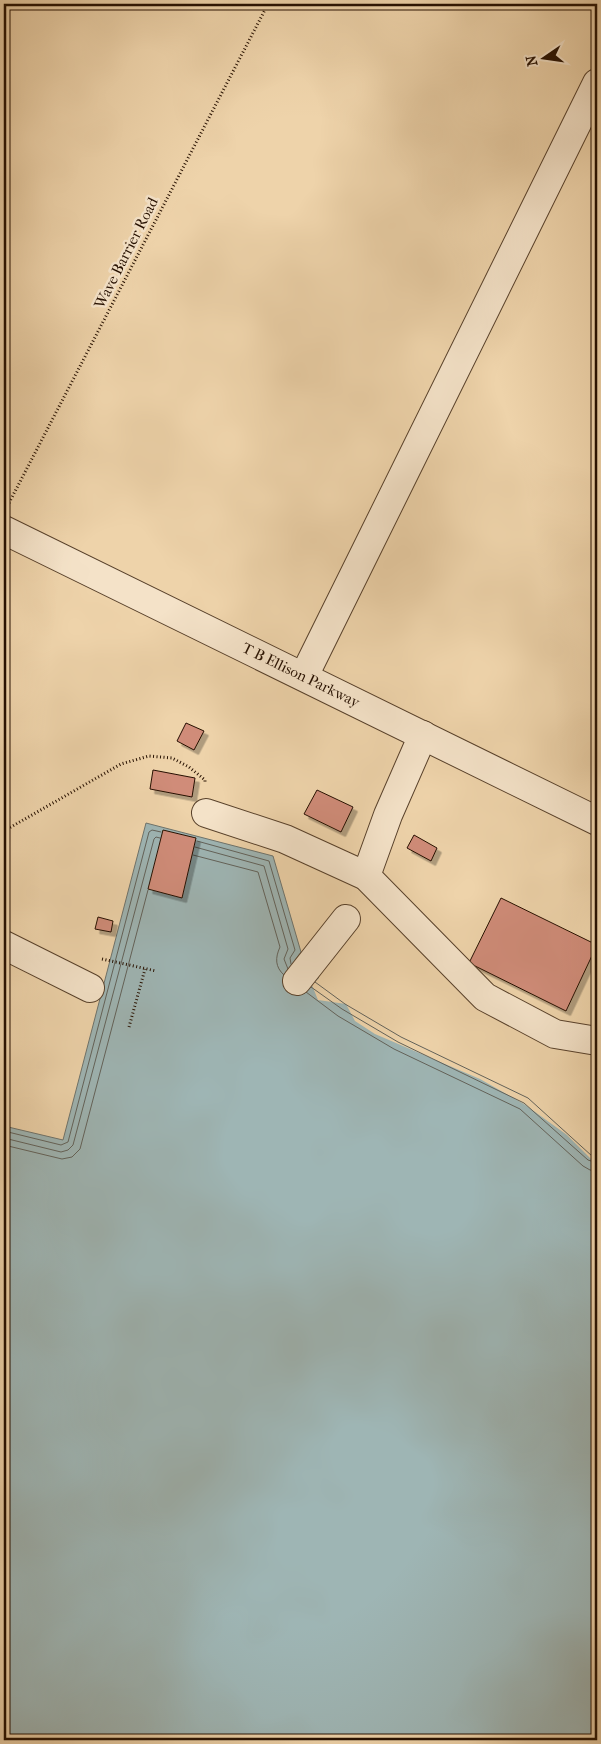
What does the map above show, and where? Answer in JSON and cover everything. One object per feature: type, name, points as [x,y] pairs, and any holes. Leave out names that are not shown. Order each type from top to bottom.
[{"type":"street","points":[[304,676],[597,83]]},
{"type":"street","name":"T B Ellison Parkway","points":[[4,530],[597,821]]},
{"type":"street","points":[[366,876],[388,816],[423,735]]},
{"type":"street","points":[[206,812],[285,839],[366,876],[485,997],[555,1034],[597,1041]]},
{"type":"street","points":[[297,982],[346,919]]},
{"type":"street","points":[[4,945],[90,988]]},
{"type":"path","name":"Wave Barrier Road","points":[[8,504],[268,4]]},
{"type":"path","points":[[4,831],[121,764],[149,756],[172,758],[189,767],[204,780],[206,812]]},
{"type":"path","points":[[102,959],[156,971]]},
{"type":"path","points":[[129,1027],[145,969]]},
{"type":"water","points":[[146,823],[273,856],[301,952],[295,960],[348,1000],[403,1032],[531,1094],[597,1154],[597,1740],[4,1740],[4,1126],[63,1140]]},
{"type":"pier","points":[[320,977],[349,998],[404,1030],[532,1092],[597,1150],[597,1165],[567,1135],[524,1104],[480,1079],[375,1034],[355,1021],[346,1004],[318,1000],[312,985]]},
{"type":"building","points":[[186,723],[204,731],[194,750],[177,741]]},
{"type":"building","points":[[153,770],[195,778],[192,797],[150,789]]},
{"type":"building","points":[[317,790],[353,807],[341,832],[304,814]]},
{"type":"building","points":[[163,830],[196,838],[182,898],[148,889]]},
{"type":"building","points":[[414,835],[437,848],[431,861],[407,848]]},
{"type":"building","points":[[501,898],[597,945],[566,1011],[469,963]]},
{"type":"building","points":[[98,917],[113,921],[111,932],[95,929]]}]
